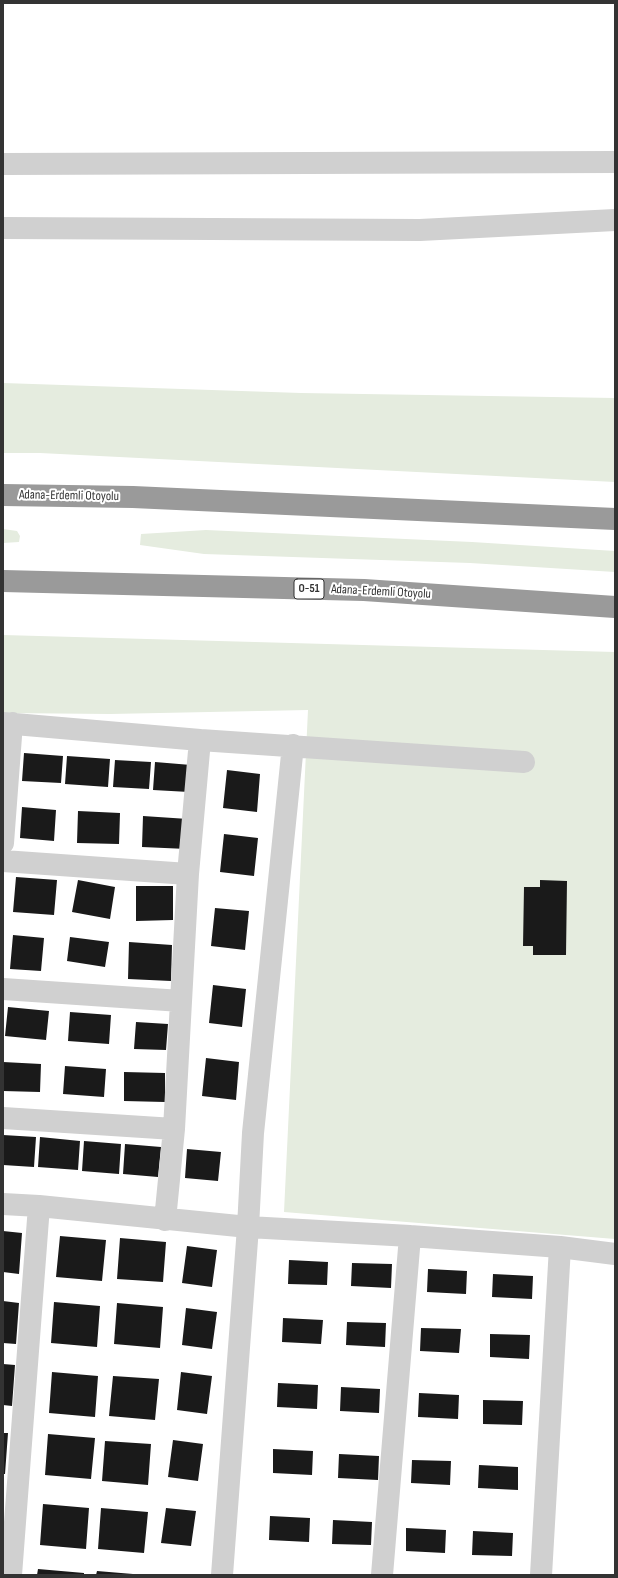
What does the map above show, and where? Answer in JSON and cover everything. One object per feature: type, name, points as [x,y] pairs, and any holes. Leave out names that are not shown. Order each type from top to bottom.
[{"type":"highway","name":"Adana-Erdemli Otoyolu","points":[[3,495],[133,497],[615,519]]},
{"type":"highway","name":"Adana-Erdemli Otoyolu","points":[[3,581],[364,590],[615,607]]},
{"type":"street","points":[[3,164],[615,162]]},
{"type":"street","points":[[3,228],[420,230],[615,220]]},
{"type":"street","points":[[3,843],[8,723],[200,740],[293,745],[524,762]]},
{"type":"street","points":[[166,1220],[174,1129],[188,874],[200,740]]},
{"type":"street","points":[[222,1575],[248,1227],[253,1133],[293,745]]},
{"type":"street","points":[[3,860],[188,874]]},
{"type":"street","points":[[3,989],[181,1001]]},
{"type":"street","points":[[3,1118],[174,1129]]},
{"type":"street","points":[[3,1204],[39,1206],[166,1220],[248,1227],[410,1236],[560,1247],[615,1254]]},
{"type":"street","points":[[12,1575],[39,1206]]},
{"type":"street","points":[[382,1575],[410,1236]]},
{"type":"street","points":[[541,1575],[560,1247]]},
{"type":"shaded area","points":[[3,383],[301,393],[615,398],[615,482],[40,453],[3,453]]},
{"type":"shaded area","points":[[3,529],[17,531],[20,536],[19,542],[3,543]]},
{"type":"shaded area","points":[[206,530],[472,542],[615,551],[615,572],[470,563],[204,554],[140,545],[141,534]]},
{"type":"shaded area","points":[[3,635],[615,652],[615,1239],[284,1212],[308,710],[110,714],[3,713]]},
{"type":"building","points":[[24,753],[63,756],[61,783],[22,781]]},
{"type":"building","points":[[67,756],[110,759],[108,787],[65,784]]},
{"type":"building","points":[[115,760],[151,762],[149,789],[113,787]]},
{"type":"building","points":[[155,762],[191,765],[189,792],[153,790]]},
{"type":"building","points":[[227,770],[260,774],[257,812],[223,808]]},
{"type":"building","points":[[22,807],[56,810],[54,841],[20,838]]},
{"type":"building","points":[[78,811],[120,813],[119,844],[77,843]]},
{"type":"building","points":[[143,816],[188,819],[187,849],[142,847]]},
{"type":"building","points":[[224,834],[258,838],[254,876],[220,872]]},
{"type":"building","points":[[16,877],[57,880],[54,915],[13,912]]},
{"type":"building","points":[[78,880],[115,887],[110,919],[72,912]]},
{"type":"building","points":[[540,880],[567,881],[566,955],[533,955],[533,946],[523,946],[524,887],[540,887]]},
{"type":"building","points":[[136,886],[173,886],[173,920],[136,921]]},
{"type":"building","points":[[215,908],[249,911],[245,950],[211,946]]},
{"type":"building","points":[[13,935],[44,938],[41,971],[10,969]]},
{"type":"building","points":[[70,937],[109,942],[105,967],[67,961]]},
{"type":"building","points":[[129,942],[172,945],[171,981],[128,979]]},
{"type":"building","points":[[213,985],[246,989],[242,1027],[209,1023]]},
{"type":"building","points":[[8,1007],[49,1011],[46,1040],[5,1036]]},
{"type":"building","points":[[70,1012],[111,1015],[109,1044],[68,1041]]},
{"type":"building","points":[[136,1022],[168,1024],[166,1050],[134,1049]]},
{"type":"building","points":[[206,1058],[239,1062],[236,1100],[202,1096]]},
{"type":"building","points":[[3,1062],[41,1064],[40,1092],[3,1091]]},
{"type":"building","points":[[65,1066],[106,1069],[104,1097],[63,1094]]},
{"type":"building","points":[[124,1072],[165,1073],[165,1102],[124,1101]]},
{"type":"building","points":[[3,1135],[36,1137],[34,1167],[3,1165]]},
{"type":"building","points":[[40,1137],[80,1141],[78,1170],[38,1167]]},
{"type":"building","points":[[84,1141],[121,1144],[119,1174],[82,1171]]},
{"type":"building","points":[[125,1144],[161,1147],[158,1177],[123,1174]]},
{"type":"building","points":[[187,1149],[221,1152],[218,1181],[185,1178]]},
{"type":"building","points":[[3,1231],[22,1233],[19,1274],[3,1272]]},
{"type":"building","points":[[60,1236],[106,1240],[102,1281],[56,1277]]},
{"type":"building","points":[[120,1238],[166,1242],[163,1282],[117,1279]]},
{"type":"building","points":[[187,1246],[217,1250],[212,1287],[182,1283]]},
{"type":"building","points":[[289,1260],[328,1262],[327,1285],[288,1284]]},
{"type":"building","points":[[352,1263],[392,1264],[391,1288],[351,1286]]},
{"type":"building","points":[[428,1269],[467,1271],[466,1294],[427,1292]]},
{"type":"building","points":[[493,1274],[533,1276],[532,1299],[492,1297]]},
{"type":"building","points":[[3,1301],[19,1303],[16,1344],[3,1343]]},
{"type":"building","points":[[54,1302],[100,1306],[97,1347],[51,1343]]},
{"type":"building","points":[[117,1303],[163,1307],[160,1348],[114,1344]]},
{"type":"building","points":[[186,1308],[217,1312],[212,1349],[182,1345]]},
{"type":"building","points":[[283,1318],[323,1320],[321,1344],[282,1342]]},
{"type":"building","points":[[347,1322],[386,1323],[385,1347],[346,1345]]},
{"type":"building","points":[[421,1328],[461,1329],[459,1353],[420,1351]]},
{"type":"building","points":[[490,1334],[530,1335],[529,1359],[490,1357]]},
{"type":"building","points":[[3,1364],[15,1365],[12,1406],[3,1405]]},
{"type":"building","points":[[52,1372],[98,1376],[95,1417],[49,1413]]},
{"type":"building","points":[[181,1372],[212,1376],[207,1414],[177,1410]]},
{"type":"building","points":[[113,1376],[159,1379],[155,1420],[109,1416]]},
{"type":"building","points":[[278,1383],[318,1385],[317,1409],[277,1407]]},
{"type":"building","points":[[341,1387],[380,1389],[379,1413],[340,1411]]},
{"type":"building","points":[[419,1393],[459,1395],[458,1419],[418,1417]]},
{"type":"building","points":[[483,1400],[523,1401],[522,1425],[483,1424]]},
{"type":"building","points":[[3,1433],[8,1433],[5,1474],[3,1474]]},
{"type":"building","points":[[48,1434],[95,1438],[91,1479],[45,1475]]},
{"type":"building","points":[[173,1440],[203,1444],[198,1481],[168,1477]]},
{"type":"building","points":[[105,1441],[151,1444],[148,1485],[102,1481]]},
{"type":"building","points":[[273,1449],[313,1451],[312,1475],[273,1473]]},
{"type":"building","points":[[339,1454],[379,1456],[378,1480],[338,1478]]},
{"type":"building","points":[[412,1460],[451,1461],[450,1485],[411,1483]]},
{"type":"building","points":[[479,1465],[518,1467],[518,1490],[478,1488]]},
{"type":"building","points":[[43,1504],[89,1508],[86,1549],[40,1545]]},
{"type":"building","points":[[101,1508],[148,1512],[144,1553],[98,1549]]},
{"type":"building","points":[[166,1508],[196,1511],[191,1546],[161,1543]]},
{"type":"building","points":[[270,1516],[310,1518],[309,1542],[269,1540]]},
{"type":"building","points":[[333,1520],[372,1522],[371,1545],[332,1544]]},
{"type":"building","points":[[406,1528],[446,1530],[445,1553],[406,1551]]},
{"type":"building","points":[[473,1531],[513,1533],[512,1556],[472,1555]]},
{"type":"building","points":[[38,1569],[84,1573],[84,1575],[37,1575]]},
{"type":"building","points":[[97,1571],[133,1574],[133,1575],[96,1575]]}]
